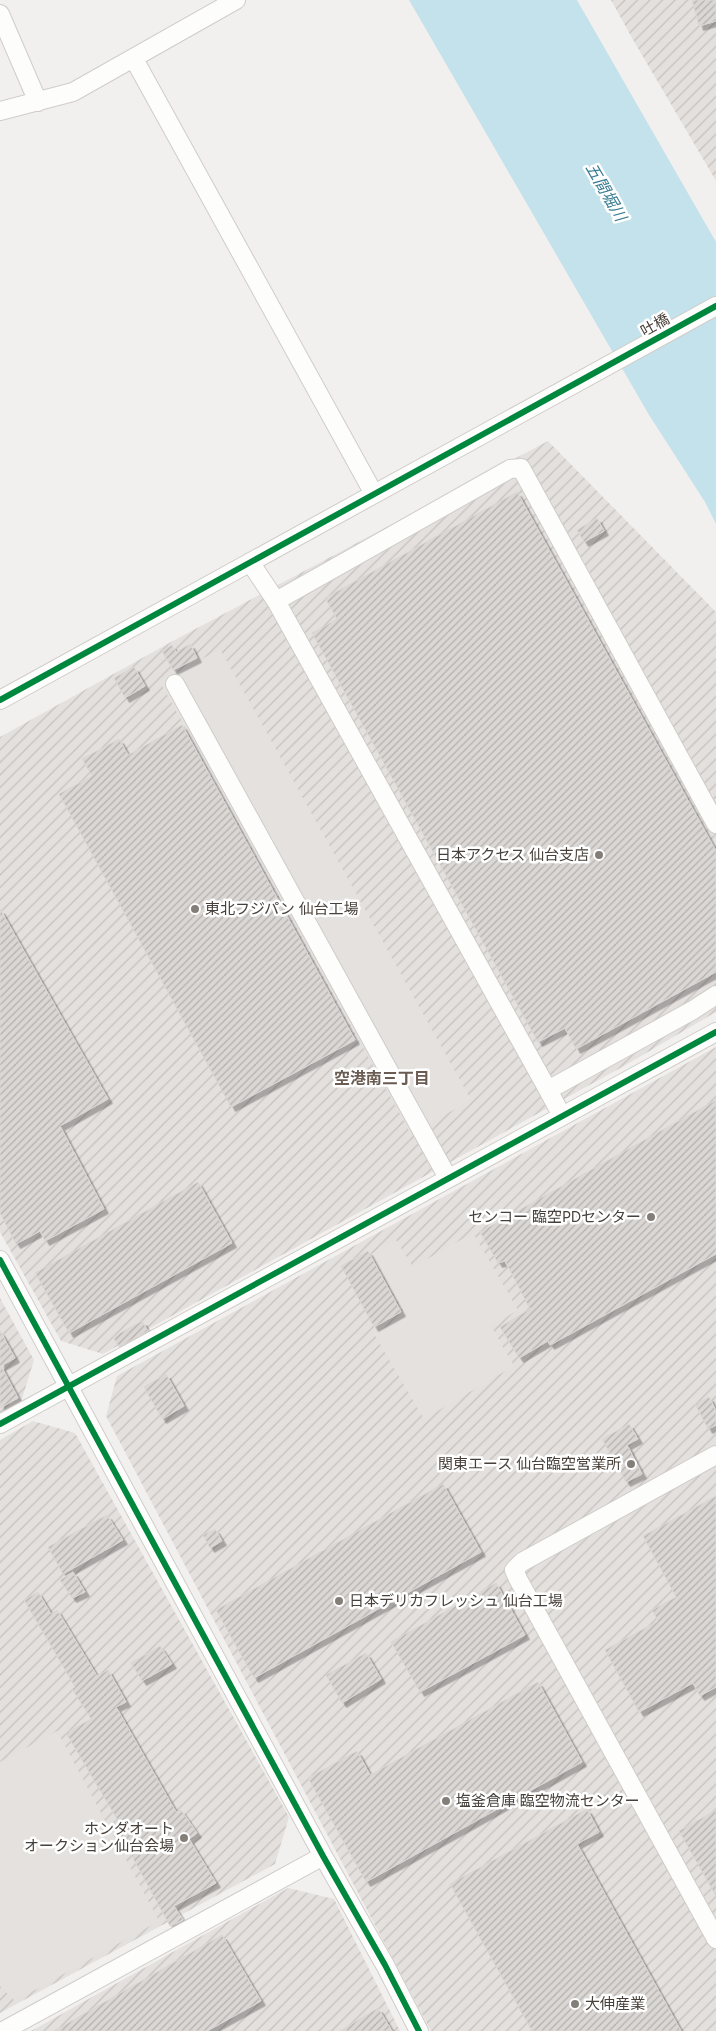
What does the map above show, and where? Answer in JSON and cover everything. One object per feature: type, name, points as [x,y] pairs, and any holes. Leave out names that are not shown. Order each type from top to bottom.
[{"type":"street","points":[[0,112],[73,92],[236,0]]},
{"type":"street","points":[[0,14],[38,102]]},
{"type":"street","points":[[134,58],[374,494]]},
{"type":"street","name":"吐橋","points":[[0,700],[716,306]]},
{"type":"street","points":[[276,601],[510,469],[521,468],[716,824]]},
{"type":"street","points":[[250,562],[276,601],[562,1116]]},
{"type":"street","points":[[175,684],[448,1178]]},
{"type":"street","points":[[548,1090],[693,1010],[716,995]]},
{"type":"street","points":[[0,1424],[716,1032]]},
{"type":"street","points":[[0,1260],[323,1856],[385,1965],[419,2031]]},
{"type":"street","points":[[716,1455],[522,1562],[514,1570],[716,1938]]},
{"type":"street","points":[[3,2031],[323,1856]]},
{"type":"shaded area","points":[[611,0],[716,0],[716,181],[632,38]]},
{"type":"shaded area","points":[[548,441],[716,612],[716,1012],[624,1066],[103,1354],[61,1341],[0,1232],[0,737],[171,642]]},
{"type":"shaded area","points":[[220,649],[471,1100],[411,1134],[160,682]]},
{"type":"shaded area","points":[[716,1047],[716,2031],[431,2031],[106,1416],[117,1376]]},
{"type":"shaded area","points":[[473,1233],[518,1310],[491,1326],[514,1366],[424,1419],[374,1334],[406,1315],[371,1254],[396,1240],[413,1267]]},
{"type":"shaded area","points":[[0,1298],[34,1360],[21,1402],[0,1413]]},
{"type":"shaded area","points":[[33,1421],[75,1433],[289,1817],[275,1864],[0,2013],[0,1440]]},
{"type":"shaded area","points":[[57,1731],[159,1921],[15,2001],[0,1986],[0,1762]]},
{"type":"shaded area","points":[[288,1888],[334,1899],[400,2031],[31,2031]]},
{"type":"water","name":"五間堀川","points":[[409,0],[577,0],[716,242],[716,524],[705,502],[649,415]]},
{"type":"building","points":[[692,0],[716,0],[716,21],[699,26]]},
{"type":"building","points":[[517,492],[716,851],[716,972],[576,1049],[565,1028],[538,1042],[312,633],[337,619],[325,598]]},
{"type":"building","points":[[597,518],[604,531],[584,542],[577,530]]},
{"type":"building","points":[[190,644],[197,658],[173,670],[162,651],[172,645],[176,652]]},
{"type":"building","points":[[134,667],[145,686],[125,698],[114,678]]},
{"type":"building","points":[[182,725],[355,1040],[231,1107],[59,794],[92,776],[82,759],[119,739],[128,755]]},
{"type":"building","points":[[0,909],[108,1099],[60,1126],[104,1209],[45,1241],[40,1231],[16,1244],[0,1213]]},
{"type":"building","points":[[716,1100],[716,1254],[550,1345],[548,1341],[519,1358],[500,1327],[530,1309],[505,1261],[498,1263],[480,1232]]},
{"type":"building","points":[[198,1182],[232,1243],[69,1333],[35,1273]]},
{"type":"building","points":[[368,1251],[401,1312],[374,1327],[341,1266]]},
{"type":"building","points":[[142,1321],[148,1331],[119,1347],[113,1337]]},
{"type":"building","points":[[0,1331],[15,1358],[1,1366],[18,1398],[0,1408]]},
{"type":"building","points":[[166,1374],[184,1406],[162,1419],[144,1387]]},
{"type":"building","points":[[709,1397],[716,1411],[716,1425],[708,1429],[695,1404]]},
{"type":"building","points":[[629,1424],[638,1439],[627,1445],[642,1474],[626,1482],[602,1439]]},
{"type":"building","points":[[443,1484],[481,1552],[254,1678],[216,1610]]},
{"type":"building","points":[[716,1496],[716,1687],[700,1696],[693,1683],[639,1712],[605,1650],[658,1621],[652,1610],[676,1597],[643,1536]]},
{"type":"building","points":[[107,1515],[123,1540],[63,1574],[48,1547]]},
{"type":"building","points":[[215,1529],[222,1541],[210,1548],[203,1535]]},
{"type":"building","points":[[73,1572],[85,1592],[72,1598],[60,1580]]},
{"type":"building","points":[[496,1583],[525,1635],[420,1692],[391,1642]]},
{"type":"building","points":[[38,1592],[51,1614],[57,1610],[97,1676],[108,1670],[126,1702],[116,1707],[176,1812],[181,1810],[197,1833],[189,1839],[216,1883],[174,1906],[183,1920],[170,1926],[113,1822],[117,1819],[66,1733],[91,1719],[72,1689],[75,1687],[24,1600]]},
{"type":"building","points":[[160,1646],[172,1664],[142,1681],[131,1663]]},
{"type":"building","points":[[366,1653],[381,1679],[342,1703],[326,1675]]},
{"type":"building","points":[[538,1682],[582,1762],[366,1882],[308,1778],[357,1751],[370,1775]]},
{"type":"building","points":[[587,1809],[599,1832],[577,1844],[681,2031],[532,2031],[450,1884]]},
{"type":"building","points":[[716,1810],[716,1896],[679,1831]]},
{"type":"building","points":[[222,1935],[261,2001],[207,2031],[54,2031]]},
{"type":"building","points":[[378,2008],[392,2031],[340,2031]]},
{"type":"cycle path","points":[[0,700],[716,306]]},
{"type":"cycle path","points":[[0,1424],[716,1032]]},
{"type":"cycle path","points":[[0,1260],[323,1856],[385,1965],[419,2031]]},
{"type":"place","name":"日本アクセス 仙台支店","points":[[599,855]]},
{"type":"place","name":"東北フジパン 仙台工場","points":[[195,909]]},
{"type":"place","name":"センコー 臨空PDセンター","points":[[651,1217]]},
{"type":"place","name":"関東エース 仙台臨空営業所","points":[[631,1464]]},
{"type":"place","name":"日本デリカフレッシュ 仙台工場","points":[[339,1601]]},
{"type":"place","name":"塩釜倉庫 臨空物流センター","points":[[446,1801]]},
{"type":"place","name":"ホンダオート オークション仙台会場","points":[[184,1838]]},
{"type":"place","name":"大伸産業","points":[[575,2004]]},
{"type":"district","name":"空港南三丁目","points":[[382,1078]]}]
